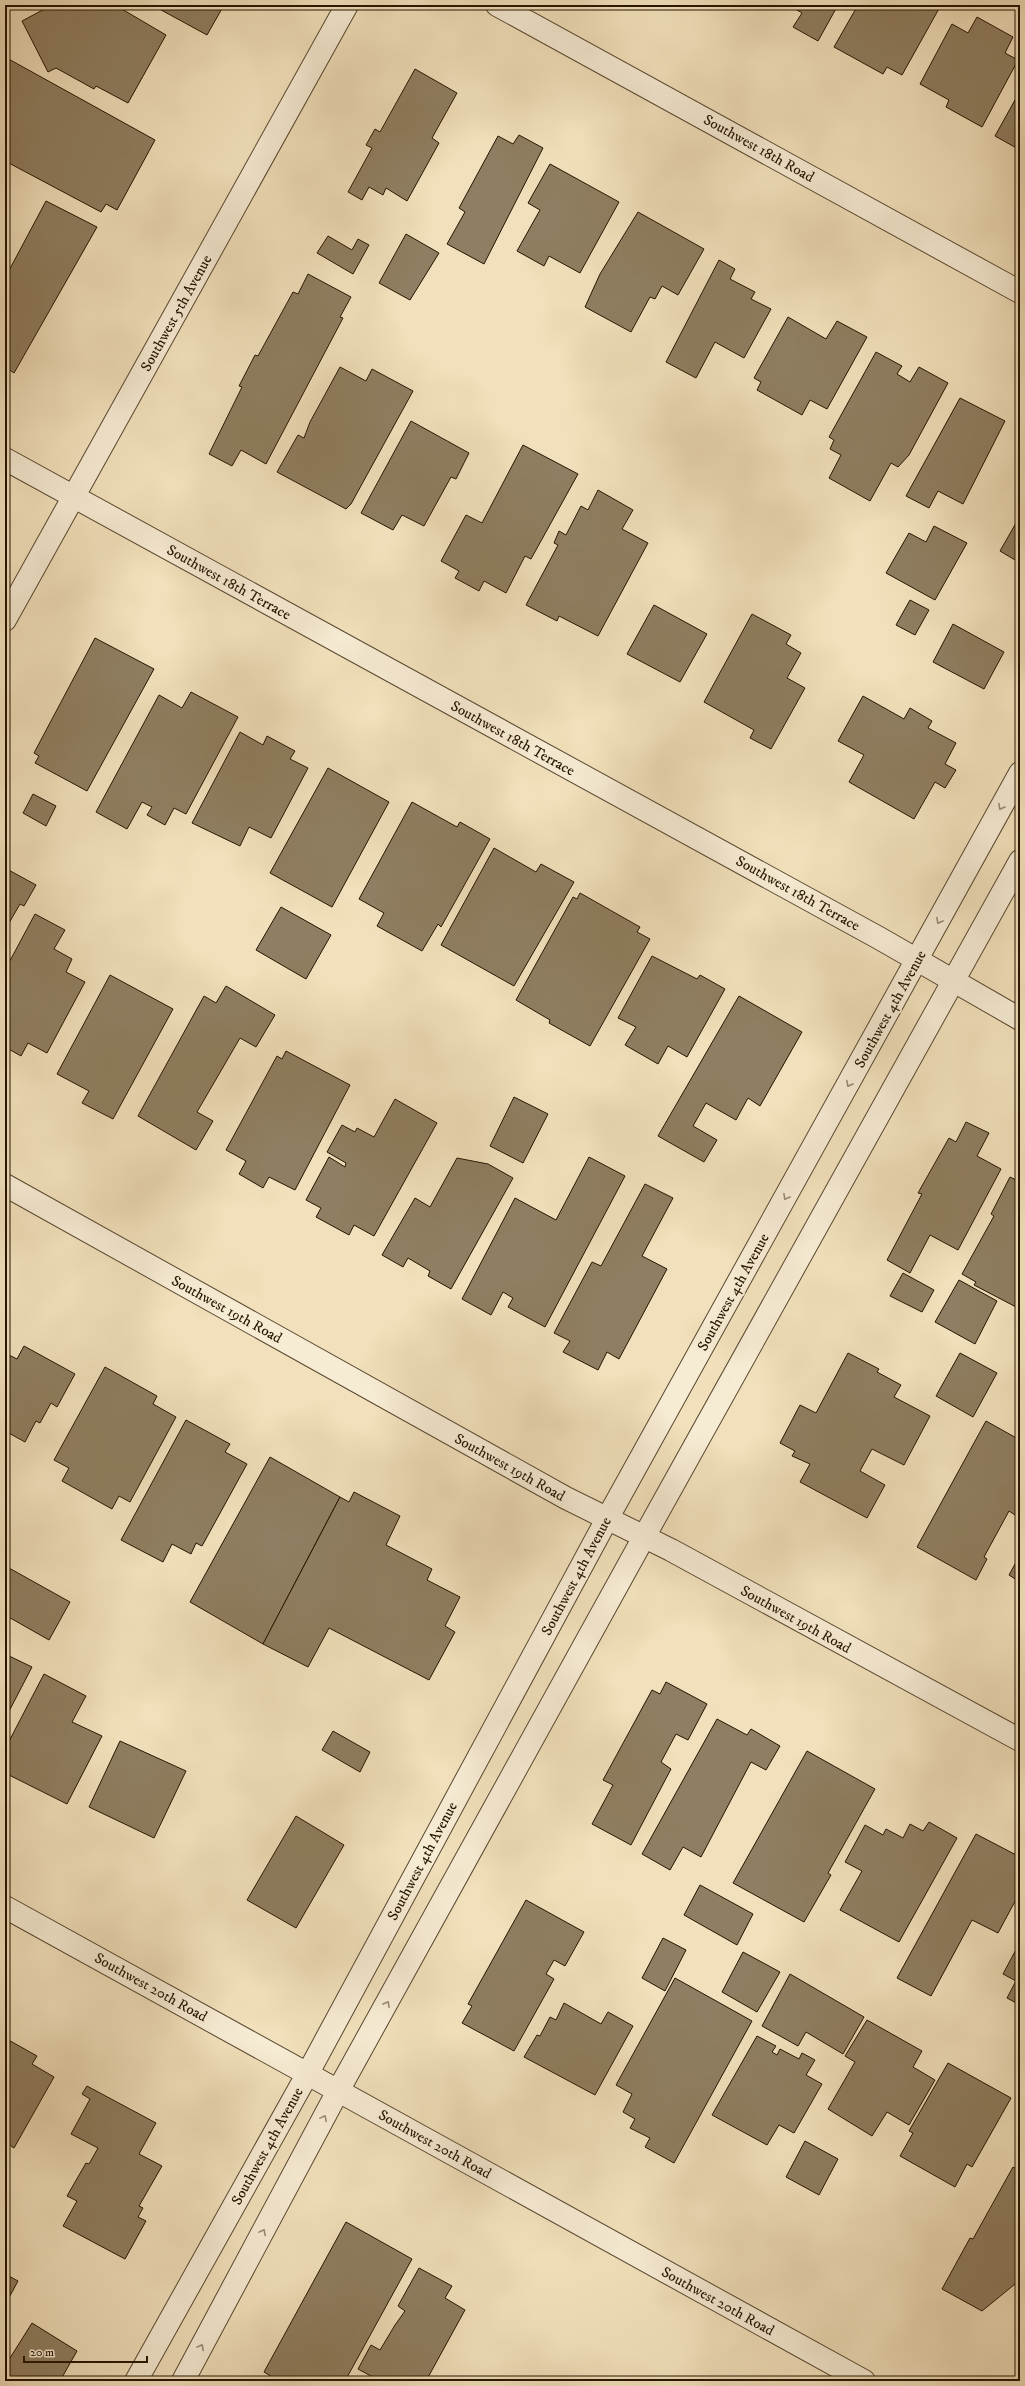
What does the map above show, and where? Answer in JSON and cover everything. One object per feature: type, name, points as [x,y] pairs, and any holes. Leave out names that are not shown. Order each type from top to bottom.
[{"type":"street","name":"Southwest 5th Avenue","points":[[5,620],[347,5]]},
{"type":"street","name":"Southwest 18th Road","points":[[497,5],[1020,292]]},
{"type":"street","name":"Southwest 18th Terrace","points":[[5,459],[879,938],[917,962],[954,981],[1020,1019]]},
{"type":"street","name":"Southwest 4th Avenue","points":[[136,2381],[308,2073],[607,1519],[917,962],[1020,773]]},
{"type":"street","points":[[183,2381],[338,2091],[1020,861]]},
{"type":"street","name":"Southwest 19th Road","points":[[5,1185],[566,1498],[644,1537],[1020,1740]]},
{"type":"street","name":"Southwest 20th Road","points":[[5,1907],[864,2381]]},
{"type":"building","points":[[52,5],[115,5],[166,35],[128,103],[96,86],[94,89],[56,68],[48,72],[22,21]]},
{"type":"building","points":[[152,5],[224,5],[207,35]]},
{"type":"building","points":[[793,5],[838,5],[818,41],[793,27],[802,13],[792,7]]},
{"type":"building","points":[[858,5],[941,5],[902,75],[887,67],[883,74],[834,47]]},
{"type":"building","points":[[977,17],[1013,37],[1005,53],[1018,60],[982,127],[946,107],[949,100],[920,84],[952,24],[968,33]]},
{"type":"building","points":[[5,57],[155,140],[117,210],[106,204],[101,212],[5,161]]},
{"type":"building","points":[[415,69],[457,93],[432,138],[439,143],[407,201],[386,188],[383,195],[369,187],[362,200],[348,192],[372,148],[366,145],[375,129],[380,132]]},
{"type":"building","points":[[1020,91],[1020,150],[995,136]]},
{"type":"building","points":[[519,135],[543,148],[484,264],[447,244],[465,212],[459,208],[498,136],[513,144]]},
{"type":"building","points":[[550,164],[619,202],[580,273],[549,256],[544,266],[517,251],[540,210],[528,203]]},
{"type":"building","points":[[46,201],[97,227],[14,373],[5,367],[5,278]]},
{"type":"building","points":[[638,212],[704,249],[678,295],[662,286],[655,299],[650,297],[631,332],[585,307],[600,274]]},
{"type":"building","points":[[406,234],[439,253],[410,300],[379,283]]},
{"type":"building","points":[[328,236],[352,250],[358,239],[369,245],[353,274],[317,253]]},
{"type":"building","points":[[719,260],[735,269],[730,279],[755,292],[751,299],[771,309],[744,358],[715,342],[696,378],[666,362]]},
{"type":"building","points":[[308,274],[351,297],[340,317],[343,318],[266,464],[241,450],[232,466],[209,454],[242,387],[239,386],[255,355],[258,356],[293,292],[298,294]]},
{"type":"building","points":[[788,317],[826,339],[837,321],[867,337],[827,409],[810,400],[802,415],[757,390],[761,382],[754,378]]},
{"type":"building","points":[[876,352],[902,366],[897,374],[910,382],[919,367],[948,383],[909,455],[898,467],[891,463],[870,501],[829,478],[841,455],[830,449],[834,440],[829,437]]},
{"type":"building","points":[[340,367],[366,381],[372,369],[413,391],[351,504],[346,509],[277,472],[298,435],[304,438],[310,422]]},
{"type":"building","points":[[960,398],[1005,421],[963,504],[938,491],[929,508],[906,496]]},
{"type":"building","points":[[411,421],[469,453],[456,479],[451,477],[424,526],[402,515],[393,530],[361,513]]},
{"type":"building","points":[[523,445],[578,474],[531,559],[525,556],[506,593],[484,581],[479,591],[455,578],[459,571],[441,561],[466,515],[482,523]]},
{"type":"building","points":[[598,490],[633,510],[622,529],[648,543],[598,636],[559,616],[557,621],[526,605],[558,545],[554,543],[559,531],[566,535],[581,506],[588,510]]},
{"type":"building","points":[[1020,516],[1020,563],[1000,551]]},
{"type":"building","points":[[934,526],[967,543],[935,600],[886,573],[909,533],[926,542]]},
{"type":"building","points":[[910,600],[929,610],[915,635],[896,625]]},
{"type":"building","points":[[654,605],[707,634],[680,682],[627,654]]},
{"type":"building","points":[[752,614],[791,635],[786,644],[801,653],[787,678],[805,688],[771,749],[750,738],[754,730],[704,702]]},
{"type":"building","points":[[953,624],[1004,652],[984,689],[933,662]]},
{"type":"building","points":[[95,638],[154,669],[87,791],[35,763],[39,756],[34,753]]},
{"type":"building","points":[[191,692],[238,717],[186,814],[174,808],[165,825],[147,815],[152,807],[142,802],[127,829],[96,812],[159,695],[182,708]]},
{"type":"building","points":[[863,696],[904,719],[910,708],[932,721],[928,728],[956,743],[945,764],[956,770],[945,788],[935,782],[914,819],[849,782],[864,755],[838,741]]},
{"type":"building","points":[[240,732],[263,745],[267,736],[295,751],[290,759],[308,768],[271,838],[249,827],[240,846],[192,823]]},
{"type":"building","points":[[328,768],[389,802],[332,907],[270,873]]},
{"type":"building","points":[[33,794],[56,806],[46,826],[23,813]]},
{"type":"building","points":[[412,802],[457,827],[460,822],[490,839],[441,927],[438,924],[422,951],[377,926],[384,913],[359,899]]},
{"type":"building","points":[[494,848],[536,872],[541,864],[574,882],[514,986],[441,945]]},
{"type":"building","points":[[5,868],[36,885],[24,906],[20,904],[5,930]]},
{"type":"building","points":[[580,893],[640,927],[637,932],[650,939],[590,1046],[549,1023],[550,1020],[516,1000],[573,897],[577,899]]},
{"type":"building","points":[[281,907],[331,935],[306,979],[256,950]]},
{"type":"building","points":[[35,914],[65,930],[54,949],[72,959],[66,972],[85,982],[47,1053],[28,1043],[21,1056],[5,1047],[5,970]]},
{"type":"building","points":[[652,956],[697,979],[700,975],[725,989],[687,1057],[668,1046],[658,1064],[625,1045],[636,1027],[618,1018]]},
{"type":"building","points":[[110,975],[173,1009],[113,1119],[82,1103],[89,1091],[57,1074]]},
{"type":"building","points":[[226,986],[275,1015],[256,1047],[240,1038],[197,1112],[213,1121],[196,1150],[138,1116],[204,996],[216,1003]]},
{"type":"building","points":[[739,996],[802,1032],[760,1106],[748,1098],[736,1120],[706,1103],[693,1126],[717,1140],[704,1162],[658,1136]]},
{"type":"building","points":[[286,1051],[350,1085],[295,1190],[269,1177],[263,1188],[239,1174],[246,1161],[226,1150],[277,1056],[282,1059]]},
{"type":"building","points":[[514,1097],[548,1114],[523,1163],[490,1146]]},
{"type":"building","points":[[395,1099],[437,1123],[374,1236],[354,1225],[349,1235],[316,1217],[321,1208],[306,1200],[329,1157],[345,1167],[346,1163],[327,1152],[342,1125],[355,1132],[357,1128],[374,1137]]},
{"type":"building","points":[[966,1122],[989,1133],[977,1156],[1001,1169],[958,1250],[930,1235],[910,1273],[887,1260],[922,1194],[918,1193],[949,1138],[956,1142]]},
{"type":"building","points":[[589,1157],[625,1176],[545,1327],[508,1307],[513,1298],[503,1292],[491,1315],[462,1299],[515,1198],[556,1220]]},
{"type":"building","points":[[457,1158],[488,1164],[513,1178],[451,1289],[428,1276],[430,1271],[408,1258],[403,1267],[382,1255],[415,1198],[430,1207]]},
{"type":"building","points":[[1010,1177],[1020,1182],[1020,1304],[1018,1308],[974,1285],[976,1282],[962,1274],[994,1216],[991,1214]]},
{"type":"building","points":[[645,1184],[673,1198],[642,1256],[667,1269],[619,1359],[607,1352],[598,1370],[563,1352],[570,1341],[554,1333],[592,1262],[601,1266]]},
{"type":"building","points":[[903,1273],[934,1290],[922,1312],[890,1296]]},
{"type":"building","points":[[959,1280],[997,1301],[975,1344],[935,1322]]},
{"type":"building","points":[[24,1346],[75,1374],[57,1407],[51,1403],[40,1423],[36,1421],[25,1442],[5,1431],[5,1353],[17,1359]]},
{"type":"building","points":[[848,1353],[879,1369],[877,1372],[901,1385],[894,1397],[930,1416],[904,1465],[872,1449],[860,1471],[885,1485],[867,1518],[800,1482],[810,1464],[792,1456],[795,1451],[780,1443],[800,1405],[816,1413]]},
{"type":"building","points":[[960,1353],[997,1373],[973,1417],[936,1396]]},
{"type":"building","points":[[105,1367],[157,1396],[153,1404],[176,1417],[130,1502],[119,1496],[112,1509],[62,1481],[69,1468],[54,1460]]},
{"type":"building","points":[[186,1420],[230,1444],[225,1452],[247,1464],[202,1546],[196,1543],[191,1554],[172,1544],[163,1562],[121,1540]]},
{"type":"building","points":[[986,1421],[1020,1440],[1020,1506],[1015,1515],[1009,1511],[984,1557],[987,1559],[976,1580],[917,1547]]},
{"type":"building","points":[[270,1457],[340,1497],[263,1644],[190,1602]]},
{"type":"building","points":[[354,1492],[400,1516],[386,1545],[432,1569],[427,1580],[460,1597],[445,1626],[455,1632],[429,1680],[329,1628],[308,1667],[263,1644],[340,1497],[349,1502]]},
{"type":"building","points":[[1020,1555],[1020,1582],[1009,1575]]},
{"type":"building","points":[[9,1568],[70,1602],[49,1640],[5,1615],[5,1575]]},
{"type":"building","points":[[5,1654],[32,1667],[5,1719]]},
{"type":"building","points":[[44,1674],[86,1696],[72,1722],[102,1736],[67,1804],[5,1773],[5,1749]]},
{"type":"building","points":[[666,1682],[707,1704],[688,1740],[676,1734],[661,1762],[671,1769],[631,1845],[592,1824],[613,1785],[603,1780],[652,1690],[660,1694]]},
{"type":"building","points":[[717,1719],[747,1735],[751,1729],[780,1746],[766,1770],[751,1762],[701,1857],[683,1847],[670,1870],[642,1854]]},
{"type":"building","points":[[333,1731],[370,1752],[360,1772],[322,1750]]},
{"type":"building","points":[[120,1741],[186,1771],[154,1838],[89,1807]]},
{"type":"building","points":[[807,1751],[875,1789],[828,1873],[831,1875],[804,1922],[733,1883]]},
{"type":"building","points":[[296,1816],[344,1845],[296,1928],[247,1900]]},
{"type":"building","points":[[929,1822],[957,1838],[899,1942],[840,1910],[862,1871],[845,1862],[865,1825],[883,1835],[886,1829],[903,1838],[910,1824],[923,1831]]},
{"type":"building","points":[[976,1834],[1020,1857],[1020,1892],[998,1933],[972,1920],[931,1996],[897,1978]]},
{"type":"building","points":[[700,1885],[753,1914],[737,1945],[684,1915]]},
{"type":"building","points":[[526,1900],[584,1932],[565,1966],[554,1960],[546,1974],[554,1979],[514,2051],[462,2023],[472,2006],[468,2004]]},
{"type":"building","points":[[663,1938],[686,1950],[665,1991],[642,1978]]},
{"type":"building","points":[[1020,1942],[1020,2005],[1007,1998],[1016,1981],[1003,1974]]},
{"type":"building","points":[[743,1952],[780,1972],[757,2012],[722,1992]]},
{"type":"building","points":[[790,1974],[864,2017],[843,2054],[806,2032],[798,2046],[762,2026]]},
{"type":"building","points":[[675,1978],[752,2021],[674,2163],[645,2147],[650,2138],[630,2128],[635,2119],[623,2112],[632,2094],[616,2085]]},
{"type":"building","points":[[564,2003],[601,2024],[608,2012],[633,2026],[595,2095],[524,2057],[537,2035],[540,2036],[550,2017],[556,2020]]},
{"type":"building","points":[[867,2020],[922,2051],[913,2067],[935,2080],[909,2125],[887,2112],[872,2136],[828,2109],[855,2062],[845,2056]]},
{"type":"building","points":[[757,2036],[776,2046],[772,2052],[777,2055],[780,2049],[799,2059],[802,2053],[815,2060],[806,2075],[822,2084],[794,2133],[779,2125],[767,2145],[712,2115]]},
{"type":"building","points":[[5,2038],[37,2056],[32,2064],[54,2077],[14,2148],[5,2142]]},
{"type":"building","points":[[948,2063],[1011,2098],[972,2167],[967,2164],[955,2187],[900,2156],[913,2133],[909,2131]]},
{"type":"building","points":[[87,2086],[156,2123],[139,2154],[162,2166],[139,2206],[143,2208],[138,2217],[146,2221],[125,2259],[63,2226],[77,2201],[67,2196],[86,2163],[89,2164],[98,2148],[71,2134],[90,2099],[82,2094]]},
{"type":"building","points":[[805,2141],[838,2159],[819,2195],[786,2177]]},
{"type":"building","points":[[1013,2167],[1020,2171],[1020,2280],[982,2311],[942,2289],[970,2238],[973,2239]]},
{"type":"building","points":[[346,2222],[412,2259],[345,2381],[279,2381],[264,2372]]},
{"type":"building","points":[[419,2268],[452,2286],[445,2298],[465,2310],[426,2381],[380,2381],[358,2369],[371,2345],[380,2350],[405,2311],[398,2306]]},
{"type":"building","points":[[5,2274],[18,2281],[5,2305]]},
{"type":"building","points":[[32,2323],[77,2351],[60,2381],[5,2381],[5,2366]]}]
